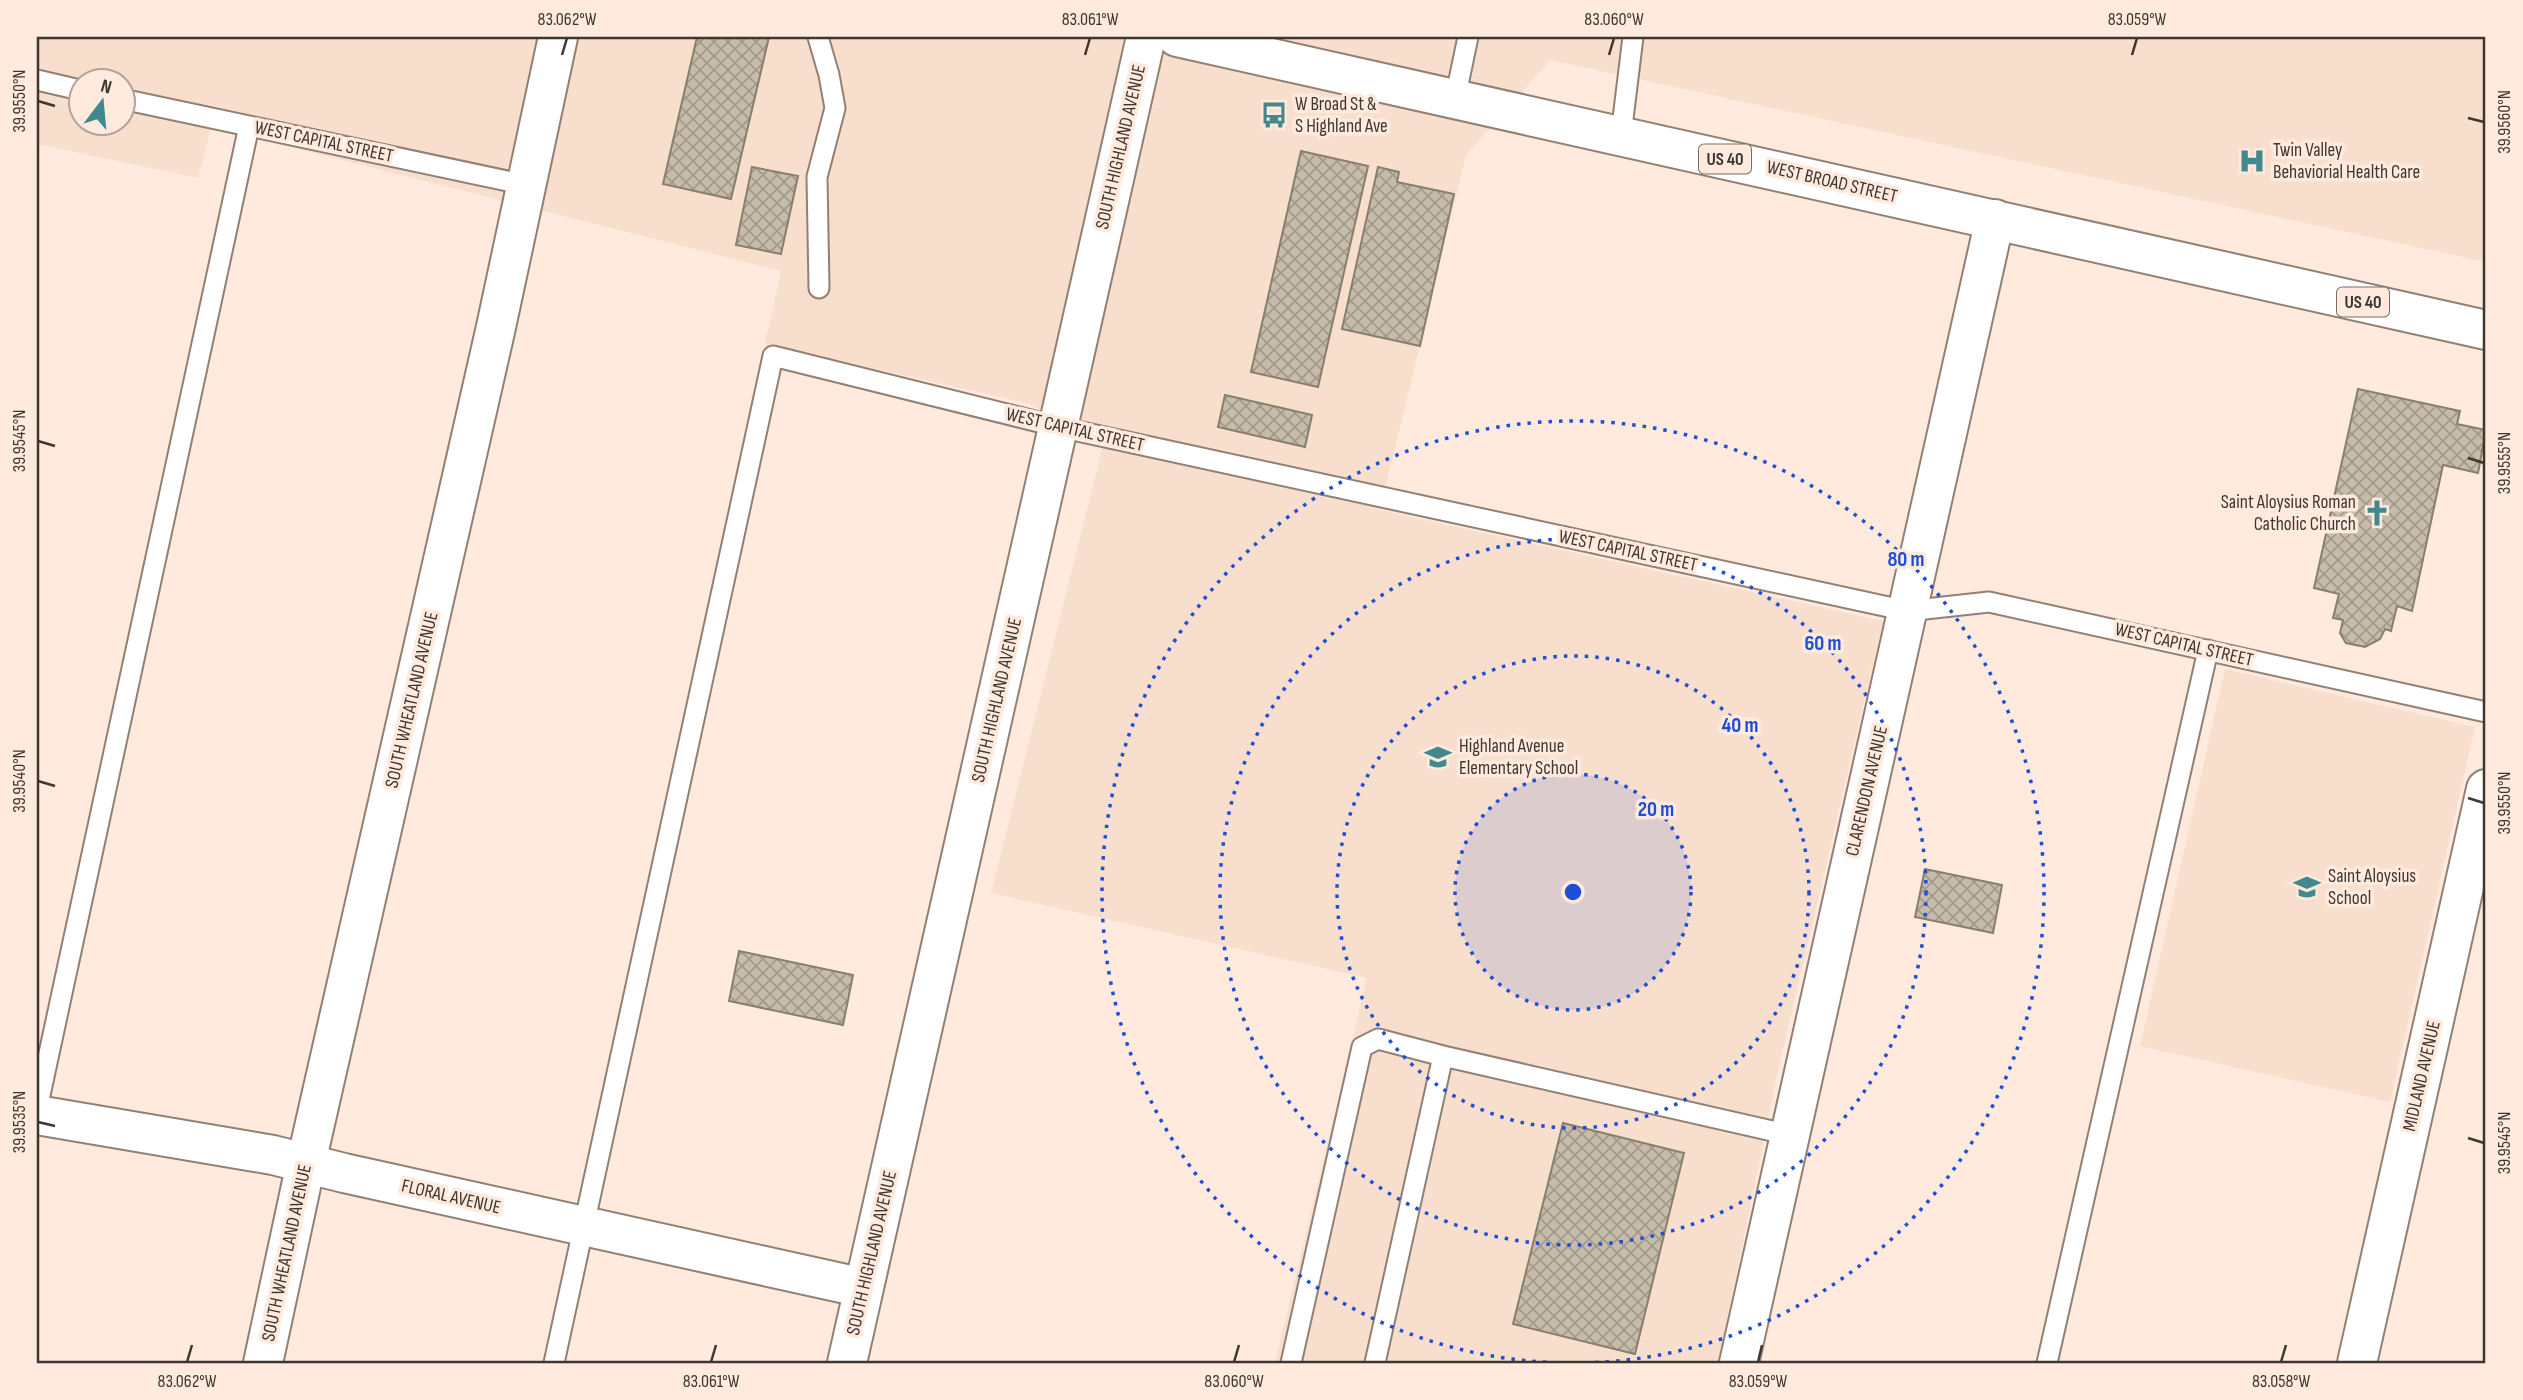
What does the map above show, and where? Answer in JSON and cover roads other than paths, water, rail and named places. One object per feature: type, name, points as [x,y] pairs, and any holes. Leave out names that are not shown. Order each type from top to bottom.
[{"type":"street","name":"SOUTH WHEATLAND AVENUE","points":[[263,1363],[493,340],[558,37]]},
{"type":"street","name":"SOUTH HIGHLAND AVENUE","points":[[847,1363],[1146,37]]},
{"type":"street","name":"WEST BROAD STREET","points":[[1179,37],[2486,330]]},
{"type":"street","name":"CLARENDON AVENUE","points":[[1739,1363],[1995,219]]},
{"type":"street","name":"MIDLAND AVENUE","points":[[2357,1363],[2486,789]]},
{"type":"street","name":"FLORAL AVENUE","points":[[37,1115],[273,1155],[864,1288]]},
{"type":"lane","points":[[818,37],[835,108],[817,177],[819,288]]},
{"type":"lane","points":[[1455,99],[1468,37]]},
{"type":"lane","points":[[1621,135],[1633,37]]},
{"type":"lane","points":[[37,80],[66,87]]},
{"type":"lane","name":"WEST CAPITAL STREET","points":[[136,102],[526,185]]},
{"type":"lane","points":[[37,1109],[249,125]]},
{"type":"lane","name":"WEST CAPITAL STREET","points":[[585,1227],[773,356],[1059,427],[1907,611],[1989,602],[2486,712]]},
{"type":"lane","points":[[2047,1363],[2208,650]]},
{"type":"lane","points":[[1291,1363],[1362,1047],[1378,1039],[1790,1135]]},
{"type":"lane","points":[[1375,1363],[1443,1056]]},
{"type":"lane","points":[[554,1363],[585,1227]]},
{"type":"place","name":"W Broad St & S Highland Ave","points":[[1274,115]]},
{"type":"place","name":"Twin Valley Behaviorial Health Care","points":[[2252,161]]},
{"type":"place","name":"Saint Aloysius Roman Catholic Church","points":[[2377,513]]},
{"type":"place","name":"Highland Avenue Elementary School","points":[[1438,757]]},
{"type":"place","name":"Saint Aloysius School","points":[[2307,887]]}]
